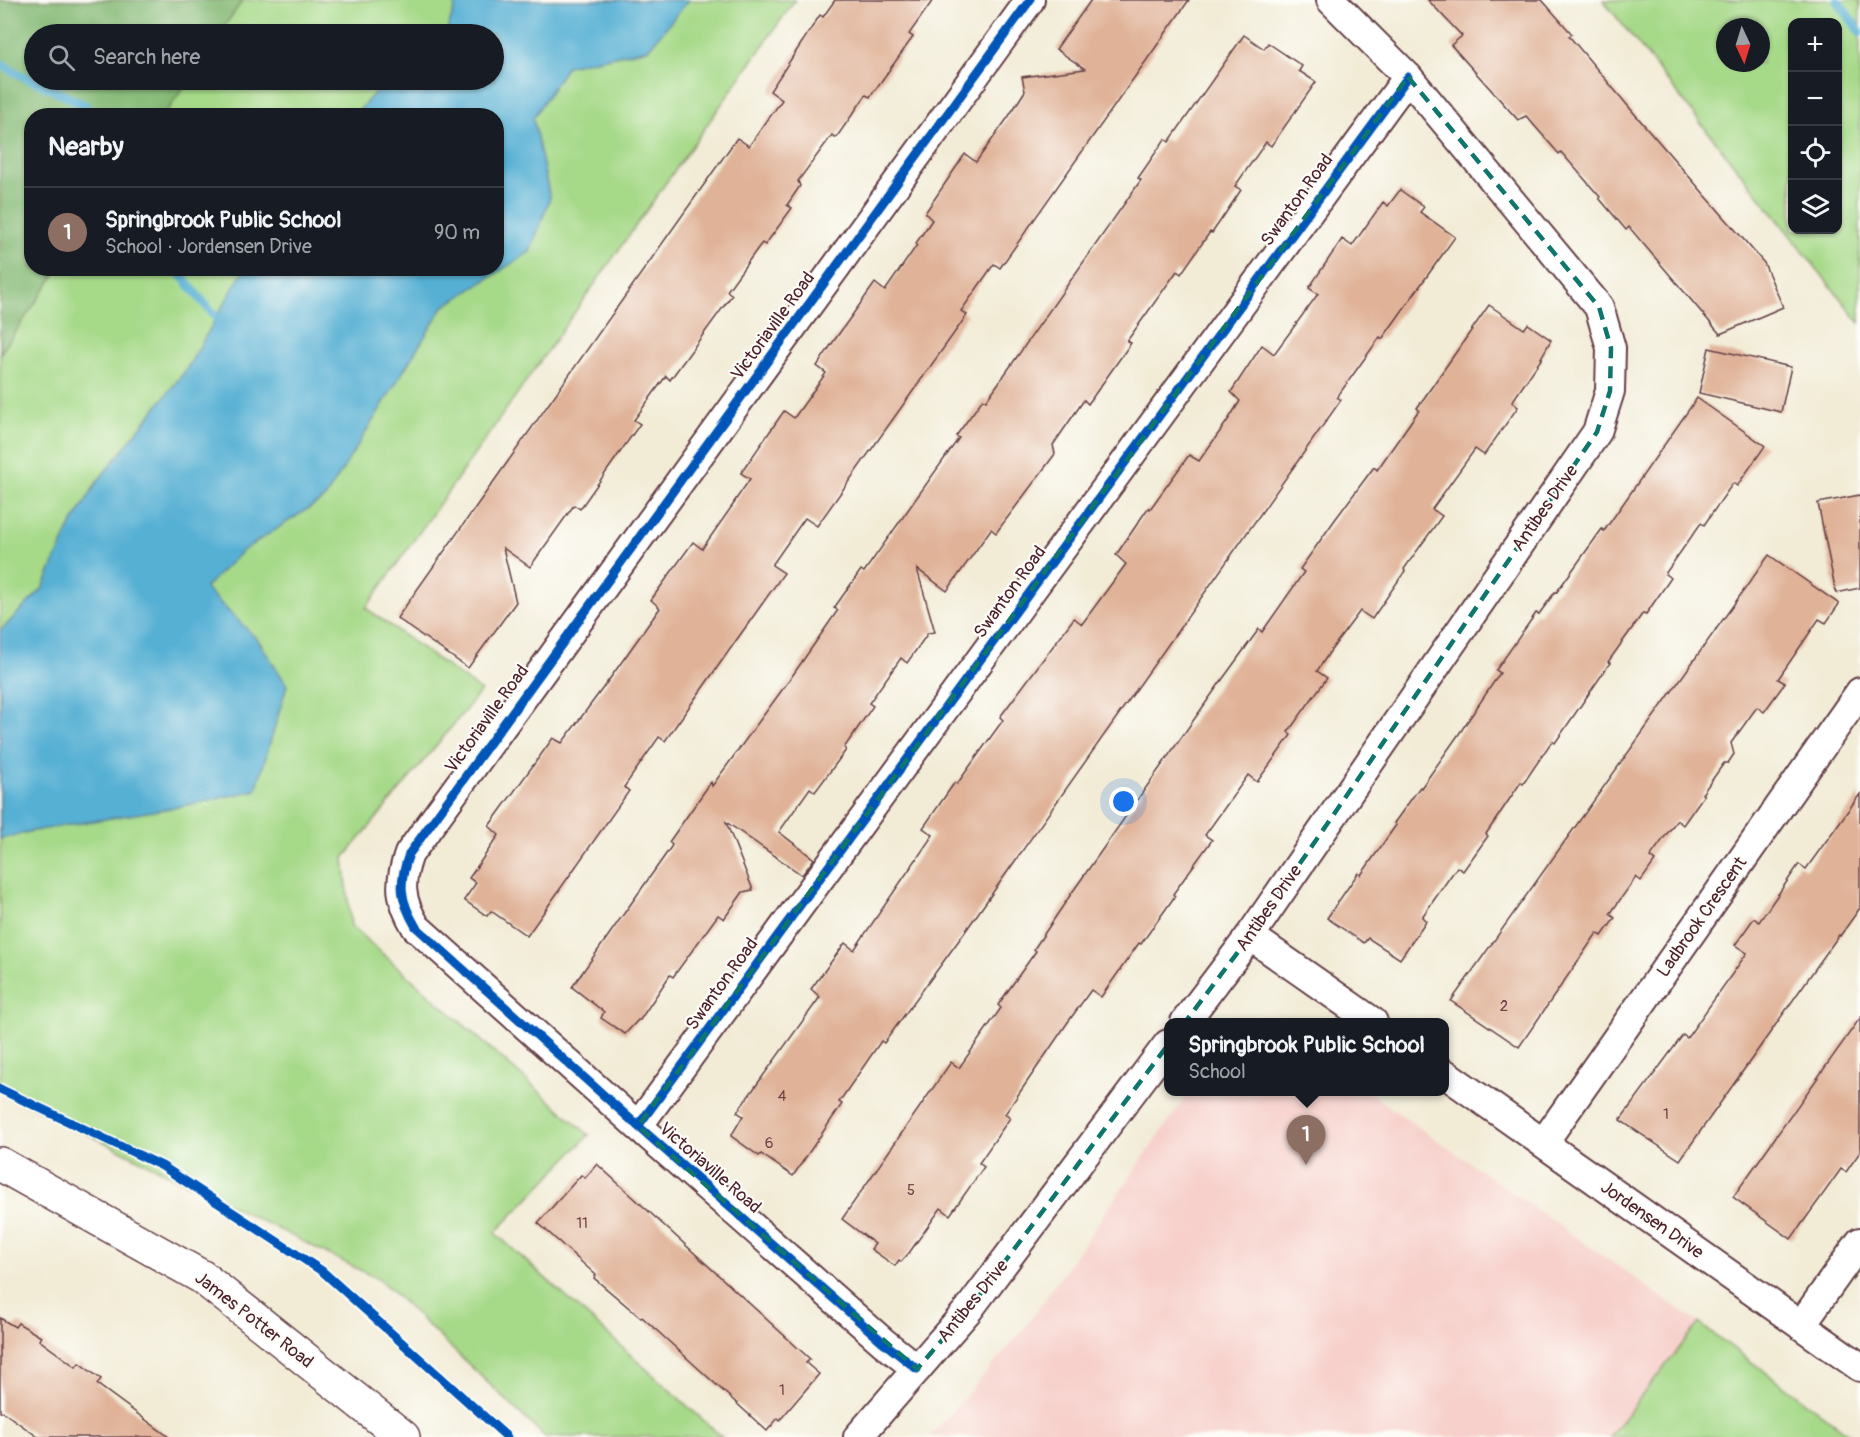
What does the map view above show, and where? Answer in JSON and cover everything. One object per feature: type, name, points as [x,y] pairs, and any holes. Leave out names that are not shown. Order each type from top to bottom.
[{"type":"main road","name":"James Potter Road","points":[[0,1164],[201,1277],[403,1437]]},
{"type":"street","name":"Victoriaville Road","points":[[917,1369],[883,1342],[638,1126],[416,927],[406,911],[401,892],[402,872],[409,854],[1030,0]]},
{"type":"street","name":"Antibes Drive","points":[[1189,1018],[1250,936],[1597,432],[1610,391],[1611,348],[1599,307],[1408,77],[1331,0]]},
{"type":"street","name":"Swanton Road","points":[[638,1126],[1408,77]]},
{"type":"street","name":"Ladbrook Crescent","points":[[1544,1142],[1860,692]]},
{"type":"street","points":[[1250,936],[1365,1018]]},
{"type":"street","name":"Antibes Drive","points":[[858,1437],[969,1309],[1164,1049]]},
{"type":"street","name":"Jordensen Drive","points":[[1449,1076],[1860,1367]]},
{"type":"street","points":[[1801,1325],[1860,1242]]},
{"type":"highlighted area","points":[[1408,77],[1599,307],[1611,348],[1610,391],[1597,432],[1250,936],[969,1309],[917,1369],[638,1126]]},
{"type":"shaded area","points":[[1186,1096],[1374,1096],[1699,1323],[1609,1437],[930,1437],[1024,1329]]},
{"type":"green space","points":[[0,0],[795,0],[366,608],[481,691],[344,858],[351,926],[589,1135],[495,1233],[722,1437],[545,1437],[380,1280],[0,1090]]},
{"type":"green space","points":[[0,0],[243,0],[226,24],[24,24],[24,90],[182,90],[169,108],[24,108],[24,276],[54,276],[0,354]]},
{"type":"green space","points":[[1603,0],[1860,0],[1860,323],[1789,234],[1842,234],[1842,18],[1788,18],[1788,233]]},
{"type":"green space","points":[[1699,1323],[1853,1437],[1609,1437]]},
{"type":"water","points":[[457,0],[689,0],[648,49],[567,66],[533,118],[550,198],[530,252],[504,268],[504,108],[361,108],[377,90],[504,90],[504,24],[449,24]]},
{"type":"water","points":[[241,276],[492,276],[443,307],[325,498],[242,551],[205,588],[258,640],[287,685],[256,790],[183,806],[33,831],[0,839],[0,631],[43,588],[69,529],[97,482],[186,370]]},
{"type":"building","points":[[835,0],[933,0],[909,34],[913,37],[870,97],[866,95],[836,138],[832,135],[798,181],[800,186],[787,205],[792,208],[765,245],[762,243],[758,248],[727,291],[732,295],[670,380],[666,376],[634,420],[640,424],[580,509],[574,505],[530,567],[503,548],[516,602],[468,668],[397,618],[737,138],[749,146],[782,100],[770,91],[820,15],[823,17]]},
{"type":"building","points":[[1091,0],[1189,0],[1000,268],[994,264],[961,311],[967,315],[817,526],[805,518],[772,565],[784,573],[665,741],[659,737],[624,787],[629,791],[527,936],[491,911],[487,916],[464,900],[476,883],[469,878],[499,835],[489,826],[553,738],[562,743],[611,677],[660,608],[651,600],[693,542],[702,549],[750,479],[741,473],[784,411],[794,418],[826,373],[817,366],[833,342],[875,283],[885,291],[917,245],[916,243],[932,220],[925,213],[965,154],[976,162],[1009,116],[1025,91],[1022,77],[1085,69],[1056,49]]},
{"type":"building","points":[[1428,0],[1542,0],[1572,34],[1569,36],[1639,119],[1764,263],[1783,307],[1720,334],[1629,227],[1626,230],[1561,152],[1559,154],[1526,116],[1518,120],[1451,45],[1462,36]]},
{"type":"building","points":[[1244,35],[1264,49],[1268,43],[1302,66],[1299,71],[1316,82],[1271,146],[1266,142],[1235,186],[1241,190],[1212,233],[1210,232],[1181,274],[1177,271],[1127,341],[1131,343],[1088,404],[1084,400],[1053,445],[1055,454],[996,533],[991,529],[947,591],[917,569],[935,632],[928,633],[907,663],[901,658],[869,703],[873,706],[844,748],[846,750],[815,792],[810,788],[779,832],[814,859],[802,875],[726,822],[753,890],[743,892],[724,919],[718,915],[673,977],[670,975],[640,1020],[625,1034],[601,1018],[604,1012],[572,987],[671,847],[669,842],[711,782],[712,786],[790,679],[838,610],[834,608],[861,570],[864,572],[959,438],[956,436],[983,399],[986,401],[1141,180],[1138,178],[1165,139],[1169,142]]},
{"type":"building","points":[[1400,190],[1424,207],[1420,212],[1455,237],[1337,397],[1341,400],[962,936],[884,1043],[881,1041],[839,1102],[842,1104],[793,1176],[761,1154],[759,1156],[731,1136],[743,1116],[737,1112],[820,997],[811,989],[845,943],[854,950],[933,835],[923,828],[1003,720],[1000,717],[1074,618],[1082,624],[1126,564],[1116,555],[1148,508],[1150,509],[1189,455],[1199,461],[1228,420],[1240,401],[1231,392],[1262,345],[1274,354],[1318,294],[1309,288],[1342,239],[1352,246],[1383,202],[1388,206]]},
{"type":"building","points":[[1489,305],[1524,329],[1528,324],[1551,340],[1542,358],[1512,402],[1518,407],[1484,455],[1475,449],[1432,509],[1442,516],[1372,619],[1360,611],[1331,650],[1317,671],[1327,678],[1288,732],[1291,735],[1257,782],[1248,775],[1205,835],[1212,840],[1141,944],[1139,943],[1101,997],[1091,990],[1068,1022],[1005,1114],[1010,1118],[979,1163],[984,1167],[950,1215],[941,1208],[909,1253],[895,1266],[871,1249],[875,1244],[842,1219],[951,1062],[959,1068],[1001,1008],[998,1005],[1036,951],[1034,949],[1071,894],[1259,629],[1262,632],[1304,572],[1300,569],[1334,521],[1374,467],[1377,470]]},
{"type":"building","points":[[1709,348],[1791,367],[1781,412],[1699,393]]},
{"type":"building","points":[[1697,398],[1765,446],[1737,486],[1733,483],[1704,525],[1701,523],[1665,574],[1671,578],[1608,662],[1610,663],[1555,743],[1552,741],[1523,784],[1521,782],[1486,834],[1488,836],[1463,871],[1457,867],[1422,917],[1426,921],[1400,959],[1368,938],[1364,943],[1327,918],[1358,873],[1361,875],[1396,825],[1394,823],[1461,731],[1500,673],[1496,670],[1536,613],[1539,614],[1602,529],[1604,531]]},
{"type":"building","points":[[1860,495],[1860,588],[1836,593],[1818,503]]},
{"type":"building","points":[[1769,555],[1839,604],[1826,623],[1819,619],[1778,679],[1785,683],[1764,712],[1757,707],[1731,743],[1734,754],[1728,763],[1724,763],[1683,825],[1677,820],[1650,857],[1655,861],[1641,881],[1636,877],[1610,914],[1615,918],[1602,936],[1597,933],[1519,1047],[1451,1001]]},
{"type":"building","points":[[1860,794],[1860,908],[1680,1160],[1620,1120],[1683,1035],[1687,1038],[1747,953],[1735,945],[1754,918],[1759,922],[1799,864],[1806,869]]},
{"type":"building","points":[[1860,1018],[1860,1152],[1846,1172],[1841,1169],[1791,1239],[1733,1197]]},
{"type":"building","points":[[597,1164],[810,1359],[806,1363],[819,1374],[780,1420],[778,1418],[767,1431],[642,1317],[594,1278],[596,1275],[538,1223],[581,1175],[585,1178]]},
{"type":"building","points":[[0,1318],[15,1327],[18,1323],[41,1337],[39,1340],[76,1367],[79,1363],[101,1379],[97,1384],[169,1437],[38,1437],[0,1412]]},
{"type":"waterway","points":[[1837,0],[1860,32]]},
{"type":"waterway","points":[[0,63],[24,77]]},
{"type":"waterway","points":[[53,90],[85,105],[86,108]]},
{"type":"waterway","points":[[182,276],[223,326]]},
{"type":"cycle path","points":[[917,1369],[883,1342],[638,1126],[416,927],[404,900],[402,883],[409,854],[1030,0]]},
{"type":"cycle path","points":[[638,1126],[1408,77]]},
{"type":"cycle path","points":[[0,1089],[162,1166],[322,1271],[507,1437]]},
{"type":"place","name":"Springbrook Public School","points":[[1306,1165]]}]
